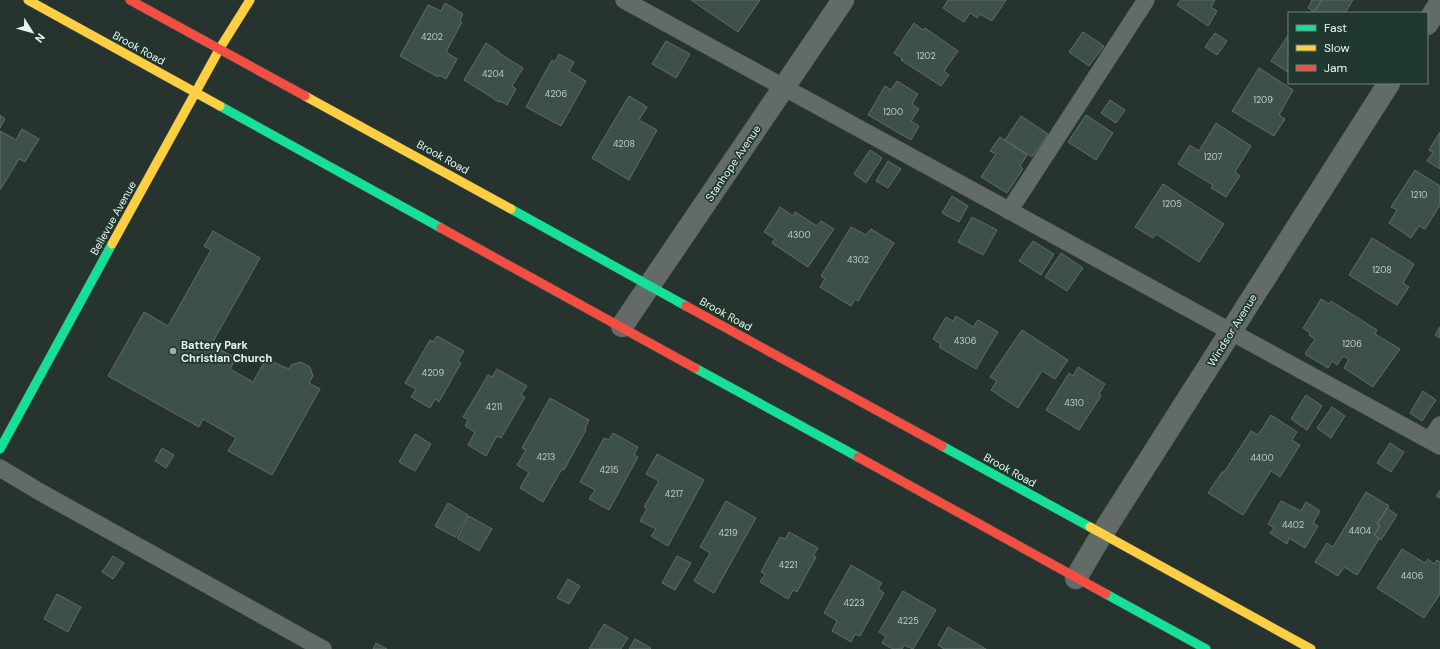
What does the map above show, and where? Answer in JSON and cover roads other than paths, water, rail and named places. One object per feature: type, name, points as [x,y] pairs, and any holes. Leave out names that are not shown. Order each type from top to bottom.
[{"type":"main road","name":"Brook Road","points":[[28,0],[1206,649]]},
{"type":"main road","name":"Brook Road","points":[[130,0],[220,48],[1311,649]]},
{"type":"main road","name":"Bellevue Avenue","points":[[0,449],[220,48],[250,0]]},
{"type":"street","name":"Stanhope Avenue","points":[[622,326],[843,0]]},
{"type":"street","points":[[1428,22],[1440,3]]},
{"type":"street","name":"Windsor Avenue","points":[[1076,578],[1102,534],[1388,84]]},
{"type":"lane","points":[[624,0],[1435,443],[1440,425]]},
{"type":"lane","points":[[1009,211],[1146,0]]},
{"type":"lane","points":[[0,468],[40,492],[323,649]]},
{"type":"place","name":"Battery Park Christian Church","points":[[173,351]]}]
